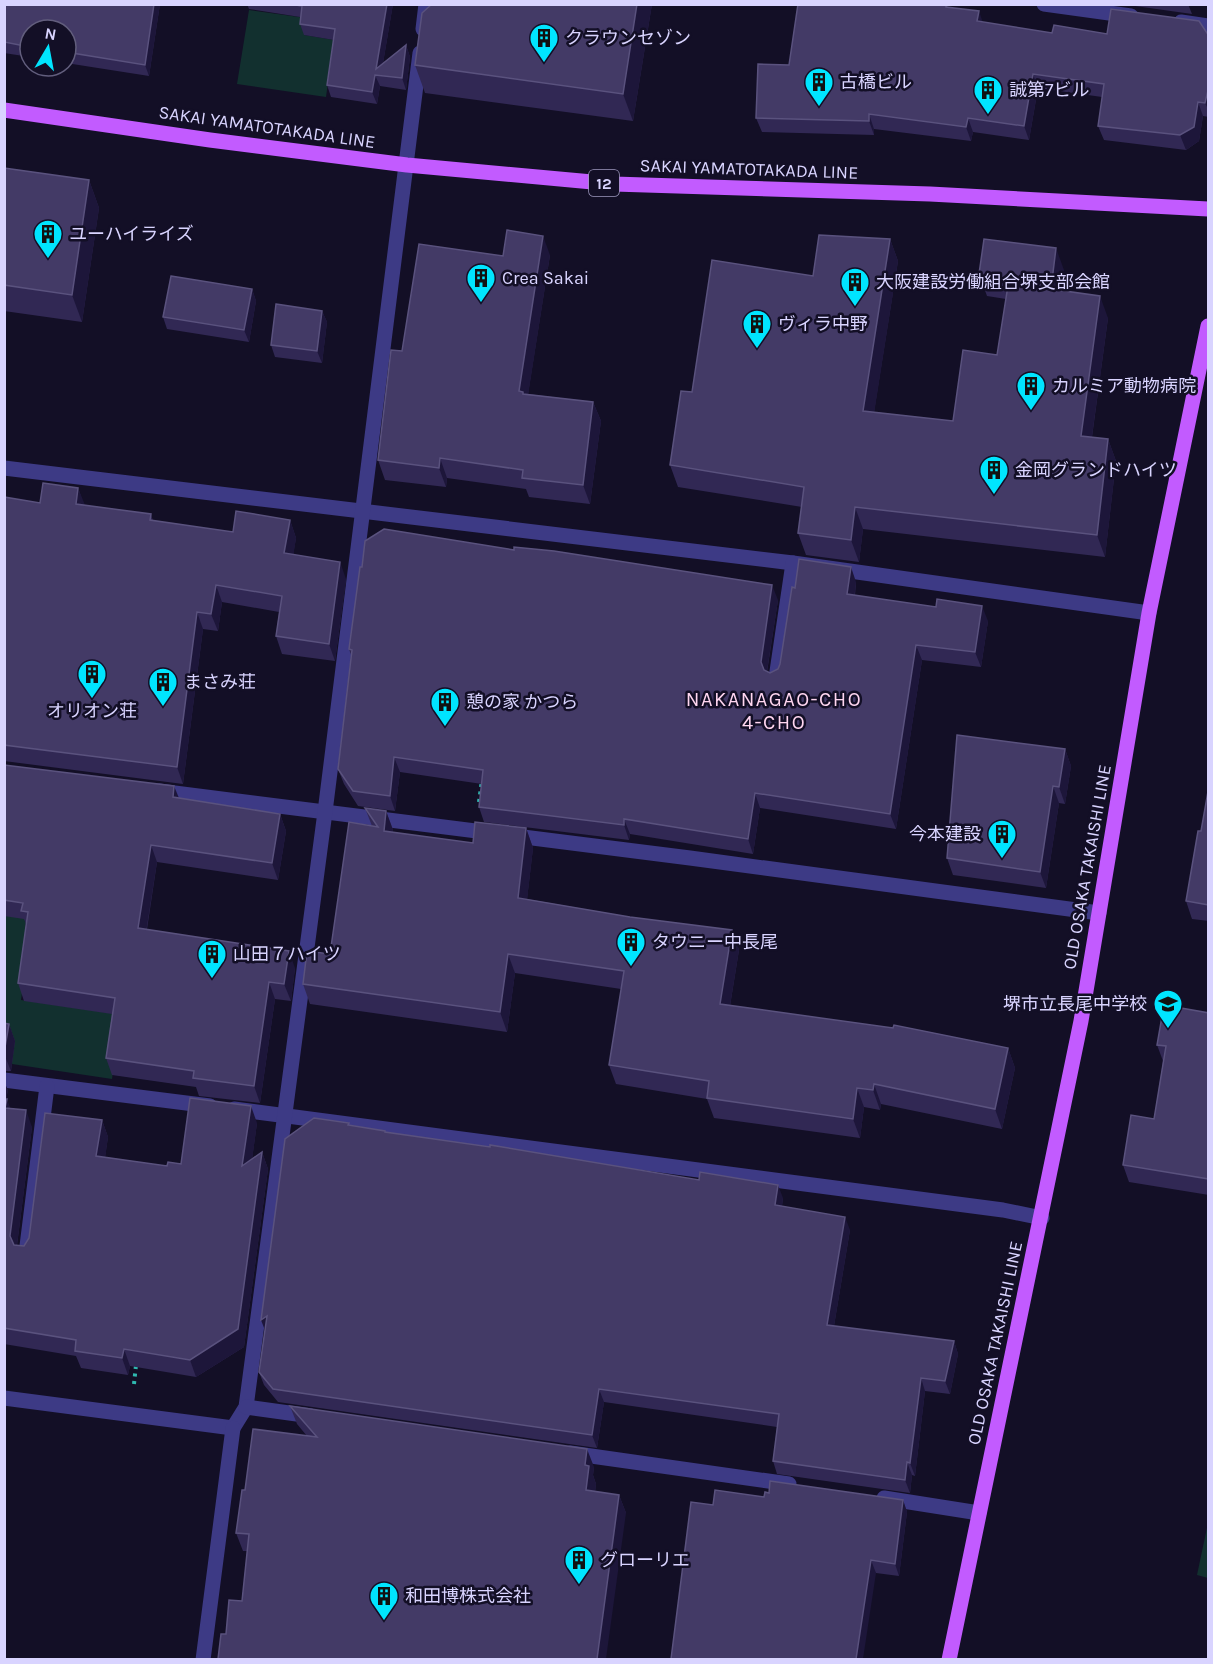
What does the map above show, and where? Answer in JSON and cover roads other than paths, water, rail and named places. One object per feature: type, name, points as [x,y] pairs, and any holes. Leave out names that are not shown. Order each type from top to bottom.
[{"type":"main road","name":"SAKAI YAMATOTAKADA LINE","points":[[4,110],[210,140],[407,165],[614,184],[930,195],[1209,209]]},
{"type":"main road","name":"OLD OSAKA TAKAISHI LINE","points":[[949,1659],[1081,1021],[1149,613],[1209,326]]},
{"type":"street","points":[[203,1659],[233,1428],[246,1407],[325,812],[426,4]]},
{"type":"street","points":[[1044,4],[1209,26]]},
{"type":"street","points":[[4,468],[794,563],[1149,613]]},
{"type":"street","points":[[776,678],[794,563]]},
{"type":"street","points":[[140,789],[1099,913]]},
{"type":"street","points":[[4,1080],[1003,1210],[1042,1218]]},
{"type":"street","points":[[26,1254],[47,1086]]},
{"type":"street","points":[[4,1398],[233,1428]]},
{"type":"street","points":[[246,1407],[327,1419]]},
{"type":"street","points":[[560,1452],[805,1486]]},
{"type":"street","points":[[874,1496],[979,1513]]},
{"type":"place","name":"クラウンセゾン","points":[[544,64]]},
{"type":"place","name":"古橋ビル","points":[[819,108]]},
{"type":"place","name":"誠第7ビル","points":[[988,116]]},
{"type":"place","name":"ユーハイライズ","points":[[48,260]]},
{"type":"place","name":"Crea Sakai","points":[[481,304]]},
{"type":"place","name":"大阪建設労働組合堺支部会館","points":[[855,308]]},
{"type":"place","name":"ヴィラ中野","points":[[757,350]]},
{"type":"place","name":"カルミア動物病院","points":[[1031,412]]},
{"type":"place","name":"金岡グランドハイツ","points":[[994,496]]},
{"type":"place","name":"オリオン荘","points":[[92,700]]},
{"type":"place","name":"まさみ荘","points":[[163,708]]},
{"type":"place","name":"憩の家 かつら","points":[[445,728]]},
{"type":"place","name":"今本建設","points":[[1002,860]]},
{"type":"place","name":"タウニー中長尾","points":[[631,968]]},
{"type":"place","name":"山田７ハイツ","points":[[212,980]]},
{"type":"place","name":"堺市立長尾中学校","points":[[1168,1030]]},
{"type":"place","name":"グローリエ","points":[[579,1586]]},
{"type":"place","name":"和田博株式会社","points":[[384,1622]]},
{"type":"district","name":"NAKANAGAO-CHO 4-CHO","points":[[774,710]]}]
